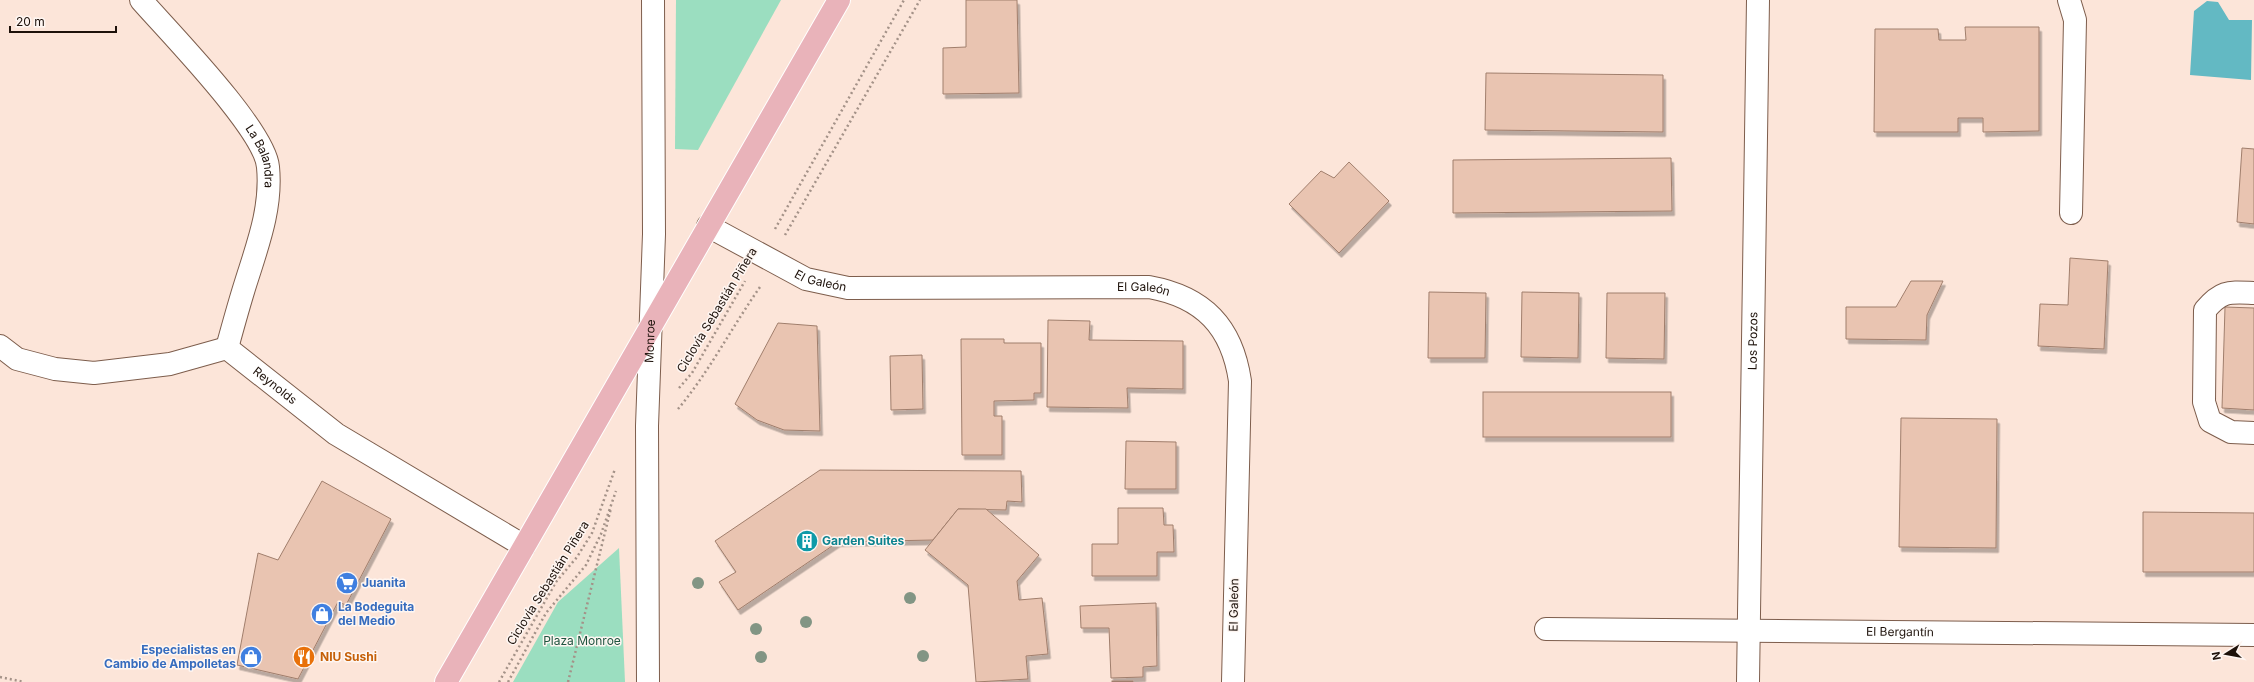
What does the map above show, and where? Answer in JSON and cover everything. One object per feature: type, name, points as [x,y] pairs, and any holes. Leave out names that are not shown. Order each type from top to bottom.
[{"type":"main road","points":[[446,682],[839,0]]},
{"type":"street","name":"La Balandra","points":[[141,0],[238,111],[258,139],[268,165],[269,187],[266,221],[227,348]]},
{"type":"street","name":"Monroe","points":[[648,682],[647,426],[652,324],[654,234],[653,0]]},
{"type":"street","name":"Los Pozos","points":[[1748,682],[1747,631],[1758,0]]},
{"type":"street","points":[[2069,0],[2075,20],[2071,213]]},
{"type":"street","name":"El Galeón","points":[[708,226],[806,279],[848,288],[1149,287],[1170,291],[1190,300],[1207,312],[1222,328],[1232,346],[1240,381],[1233,682]]},
{"type":"street","points":[[2254,293],[2235,292],[2217,296],[2205,310],[2204,402],[2210,421],[2231,432],[2254,432]]},
{"type":"street","points":[[0,346],[17,359],[55,369],[94,373],[170,364],[227,348]]},
{"type":"street","name":"Reynolds","points":[[227,348],[336,434],[524,546]]},
{"type":"street","name":"El Bergantín","points":[[1546,628],[2254,635]]},
{"type":"path","name":"Ciclovía Sebastián Piñera","points":[[677,391],[692,373],[769,260],[904,0]]},
{"type":"path","points":[[769,260],[920,0]]},
{"type":"path","name":"Ciclovía Sebastián Piñera","points":[[499,682],[556,582],[577,557],[592,533],[616,468]]},
{"type":"path","points":[[568,682],[616,489]]},
{"type":"path","points":[[0,677],[24,682]]},
{"type":"green space","points":[[676,0],[781,0],[698,150],[675,149]]},
{"type":"green space","name":"Plaza Monroe","points":[[619,548],[625,682],[513,682],[558,602]]},
{"type":"water","points":[[2207,1],[2218,2],[2229,20],[2252,20],[2251,80],[2190,75],[2194,11]]},
{"type":"building","points":[[966,0],[1017,0],[1019,93],[943,94],[943,48],[966,47]]},
{"type":"building","points":[[1965,27],[2039,27],[2039,131],[1983,132],[1983,118],[1958,118],[1958,132],[1874,132],[1875,29],[1938,29],[1939,40],[1966,40]]},
{"type":"building","points":[[1486,73],[1663,75],[1663,132],[1485,130]]},
{"type":"building","points":[[2242,148],[2254,149],[2254,224],[2237,222]]},
{"type":"building","points":[[1671,158],[1672,211],[1453,213],[1453,160]]},
{"type":"building","points":[[1349,162],[1389,201],[1339,253],[1289,204],[1321,171],[1334,178]]},
{"type":"building","points":[[2070,258],[2108,261],[2104,349],[2038,346],[2040,304],[2068,305]]},
{"type":"building","points":[[1911,281],[1943,281],[1927,315],[1926,340],[1846,339],[1846,307],[1896,307]]},
{"type":"building","points":[[1429,292],[1486,293],[1485,358],[1428,358]]},
{"type":"building","points":[[1522,292],[1579,293],[1578,358],[1521,357]]},
{"type":"building","points":[[1607,293],[1665,293],[1664,359],[1606,358]]},
{"type":"building","points":[[2225,307],[2254,308],[2254,410],[2222,408]]},
{"type":"building","points":[[1048,320],[1090,321],[1089,340],[1183,341],[1183,389],[1127,388],[1128,408],[1047,407]]},
{"type":"building","points":[[778,323],[817,326],[820,431],[784,430],[757,420],[735,404]]},
{"type":"building","points":[[961,339],[1004,339],[1004,343],[1041,343],[1041,393],[1034,393],[1034,400],[994,401],[994,416],[1002,416],[1002,455],[962,455]]},
{"type":"building","points":[[922,355],[923,409],[891,410],[890,356]]},
{"type":"building","points":[[1483,392],[1671,392],[1671,437],[1483,437]]},
{"type":"building","points":[[1901,418],[1997,419],[1996,548],[1899,547]]},
{"type":"building","points":[[1126,441],[1176,442],[1176,489],[1125,489]]},
{"type":"building","name":"Garden Suites","points":[[820,470],[1021,471],[1022,502],[1007,501],[1006,510],[958,509],[933,540],[838,542],[738,610],[719,582],[736,572],[715,541]]},
{"type":"building","points":[[322,481],[391,519],[346,605],[338,602],[298,679],[237,665],[258,553],[278,560]]},
{"type":"building","points":[[1118,508],[1163,508],[1164,525],[1173,525],[1174,552],[1157,552],[1157,576],[1092,576],[1092,544],[1118,544]]},
{"type":"building","points":[[958,509],[986,509],[1039,555],[1017,581],[1019,600],[1042,598],[1048,654],[1026,656],[1028,679],[976,682],[968,585],[925,550]]},
{"type":"building","points":[[2143,512],[2254,513],[2254,572],[2143,572]]},
{"type":"building","points":[[1156,603],[1157,666],[1143,667],[1143,677],[1111,678],[1109,628],[1081,628],[1080,606]]},
{"type":"building","points":[[1133,681],[1133,682],[1112,682]]},
{"type":"place","name":"Garden Suites","points":[[807,541]]},
{"type":"place","name":"Juanita","points":[[347,583]]},
{"type":"place","name":"La Bodeguita del Medio","points":[[322,614]]},
{"type":"place","name":"Especialistas en Cambio de Ampolletas","points":[[251,657]]},
{"type":"place","name":"NIU Sushi","points":[[304,657]]}]
